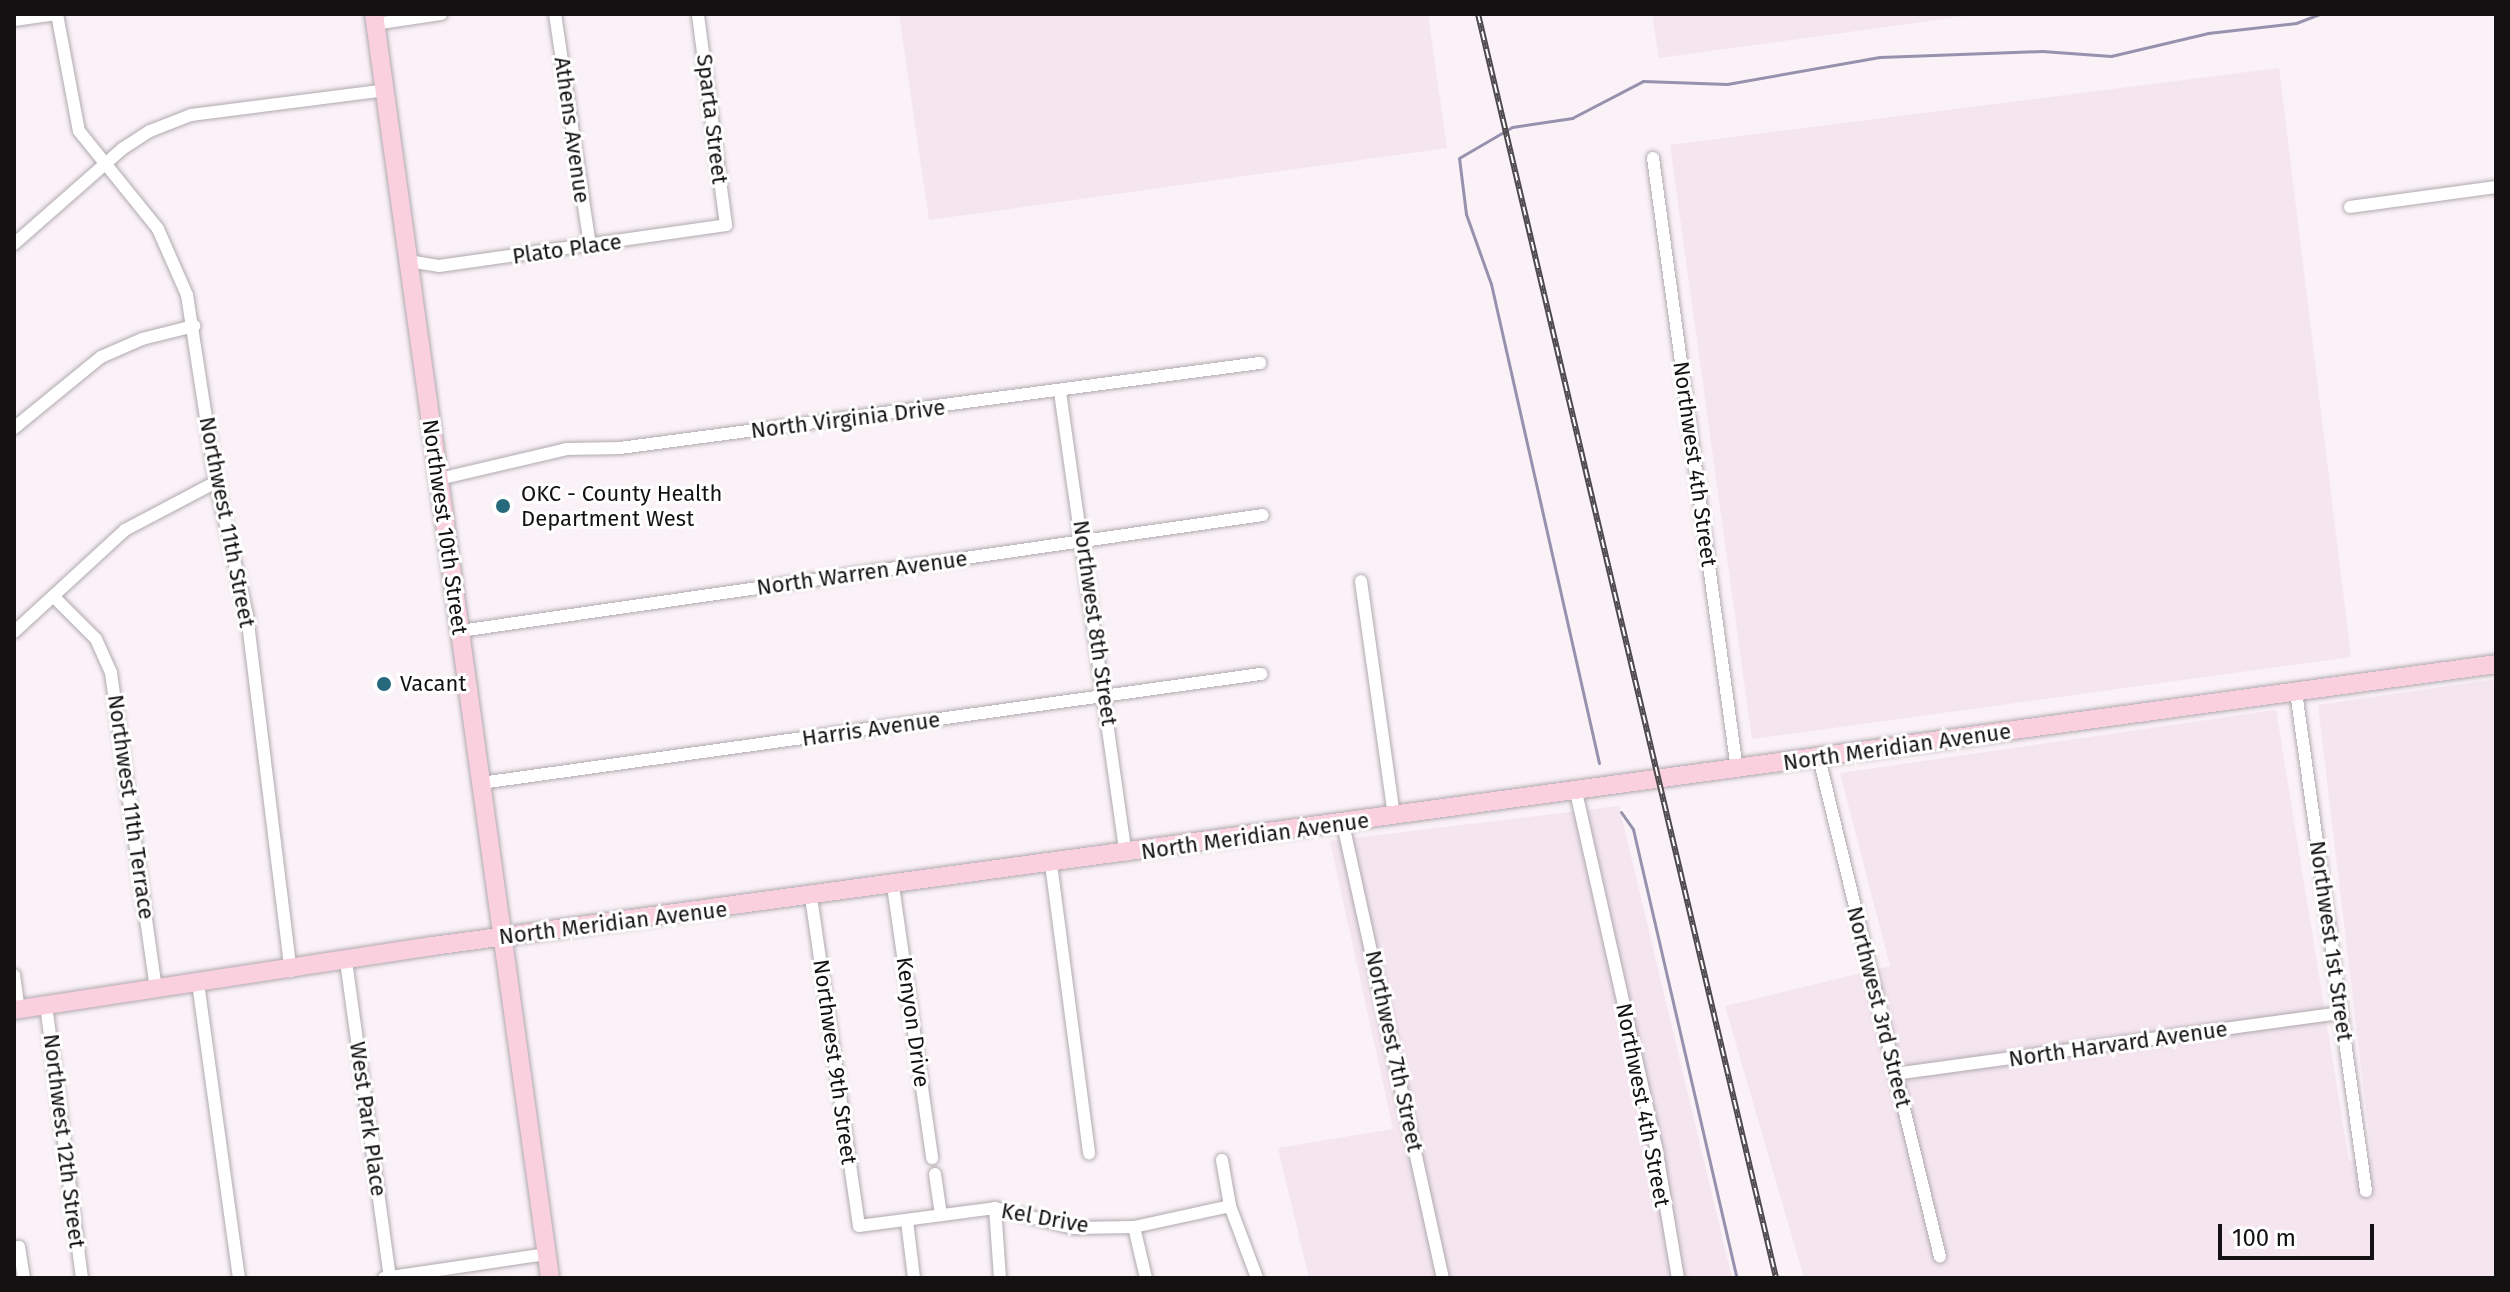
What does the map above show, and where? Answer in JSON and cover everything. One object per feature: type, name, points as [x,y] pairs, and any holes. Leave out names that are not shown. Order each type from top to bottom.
[{"type":"main road","name":"Northwest 10th Street","points":[[375,19],[550,1278]]},
{"type":"main road","name":"North Meridian Avenue","points":[[16,1009],[291,971],[503,937],[2496,664]]},
{"type":"street","points":[[14,20],[57,14]]},
{"type":"street","name":"Northwest 11th Street","points":[[57,14],[73,118],[104,165],[171,249],[194,326],[216,482],[247,615],[291,971]]},
{"type":"street","points":[[375,19],[441,14]]},
{"type":"street","name":"Athens Avenue","points":[[555,14],[590,246]]},
{"type":"street","name":"Sparta Street","points":[[698,14],[726,225]]},
{"type":"street","points":[[14,244],[104,165],[150,131],[191,115],[385,90]]},
{"type":"street","name":"Northwest 4th Street","points":[[1653,158],[1737,770]]},
{"type":"street","points":[[2350,207],[2496,187]]},
{"type":"street","name":"Plato Place","points":[[408,261],[439,266],[726,225]]},
{"type":"street","points":[[14,428],[101,357],[142,339],[194,326]]},
{"type":"street","name":"North Virginia Drive","points":[[439,479],[567,449],[620,448],[1060,392],[1260,363]]},
{"type":"street","name":"Northwest 8th Street","points":[[1060,392],[1084,542],[1126,854]]},
{"type":"street","points":[[14,632],[125,530],[216,482]]},
{"type":"street","name":"North Warren Avenue","points":[[460,631],[1263,515]]},
{"type":"street","points":[[1361,581],[1394,817]]},
{"type":"street","name":"Northwest 11th Terrace","points":[[54,597],[96,639],[111,673],[156,990]]},
{"type":"street","name":"Harris Avenue","points":[[481,783],[1261,674]]},
{"type":"street","name":"Northwest 1st Street","points":[[2296,692],[2366,1191]]},
{"type":"street","name":"Northwest 3rd Street","points":[[1819,758],[1940,1257]]},
{"type":"street","name":"Northwest 4th Street","points":[[1576,792],[1656,1147],[1678,1278]]},
{"type":"street","name":"Northwest 7th Street","points":[[1343,824],[1443,1278]]},
{"type":"street","points":[[1051,864],[1089,1154]]},
{"type":"street","name":"Kenyon Drive","points":[[893,886],[932,1158]]},
{"type":"street","name":"Northwest 9th Street","points":[[811,897],[859,1226]]},
{"type":"street","name":"West Park Place","points":[[346,961],[386,1277]]},
{"type":"street","points":[[14,975],[16,1009]]},
{"type":"street","points":[[198,983],[239,1278]]},
{"type":"street","name":"Northwest 12th Street","points":[[46,1005],[82,1278]]},
{"type":"street","name":"North Harvard Avenue","points":[[1895,1074],[2341,1013]]},
{"type":"street","points":[[1222,1160],[1230,1206],[1257,1278]]},
{"type":"street","points":[[935,1174],[941,1215]]},
{"type":"street","name":"Kel Drive","points":[[859,1226],[995,1208],[1074,1228],[1134,1227],[1230,1206]]},
{"type":"street","points":[[995,1208],[1000,1278]]},
{"type":"street","points":[[907,1221],[914,1278]]},
{"type":"street","points":[[1134,1227],[1146,1278]]},
{"type":"street","points":[[14,1248],[19,1247],[24,1278]]},
{"type":"street","points":[[386,1277],[547,1254]]},
{"type":"shaded area","points":[[899,14],[1428,14],[1447,148],[929,220]]},
{"type":"shaded area","points":[[1652,14],[1980,14],[1659,58]]},
{"type":"shaded area","points":[[2279,68],[2351,657],[1752,739],[1670,145]]},
{"type":"shaded area","points":[[2496,679],[2496,1278],[1804,1278],[1725,1006],[1890,966],[1840,773],[2276,710],[2349,1161],[2372,1159],[2318,705]]},
{"type":"shaded area","points":[[1619,806],[1732,1278],[1309,1278],[1278,1148],[1393,1129],[1330,841]]},
{"type":"waterway","points":[[1599,763],[1491,284],[1466,214],[1459,158],[1512,127],[1572,118],[1643,81],[1727,84],[1880,57],[2042,51],[2111,56],[2208,33],[2296,23],[2319,14]]},
{"type":"waterway","points":[[1621,812],[1633,829],[1737,1278]]},
{"type":"railway","points":[[1478,14],[1776,1278]]},
{"type":"place","name":"OKC - County Health Department West","points":[[503,506]]},
{"type":"place","name":"Vacant","points":[[384,684]]}]
